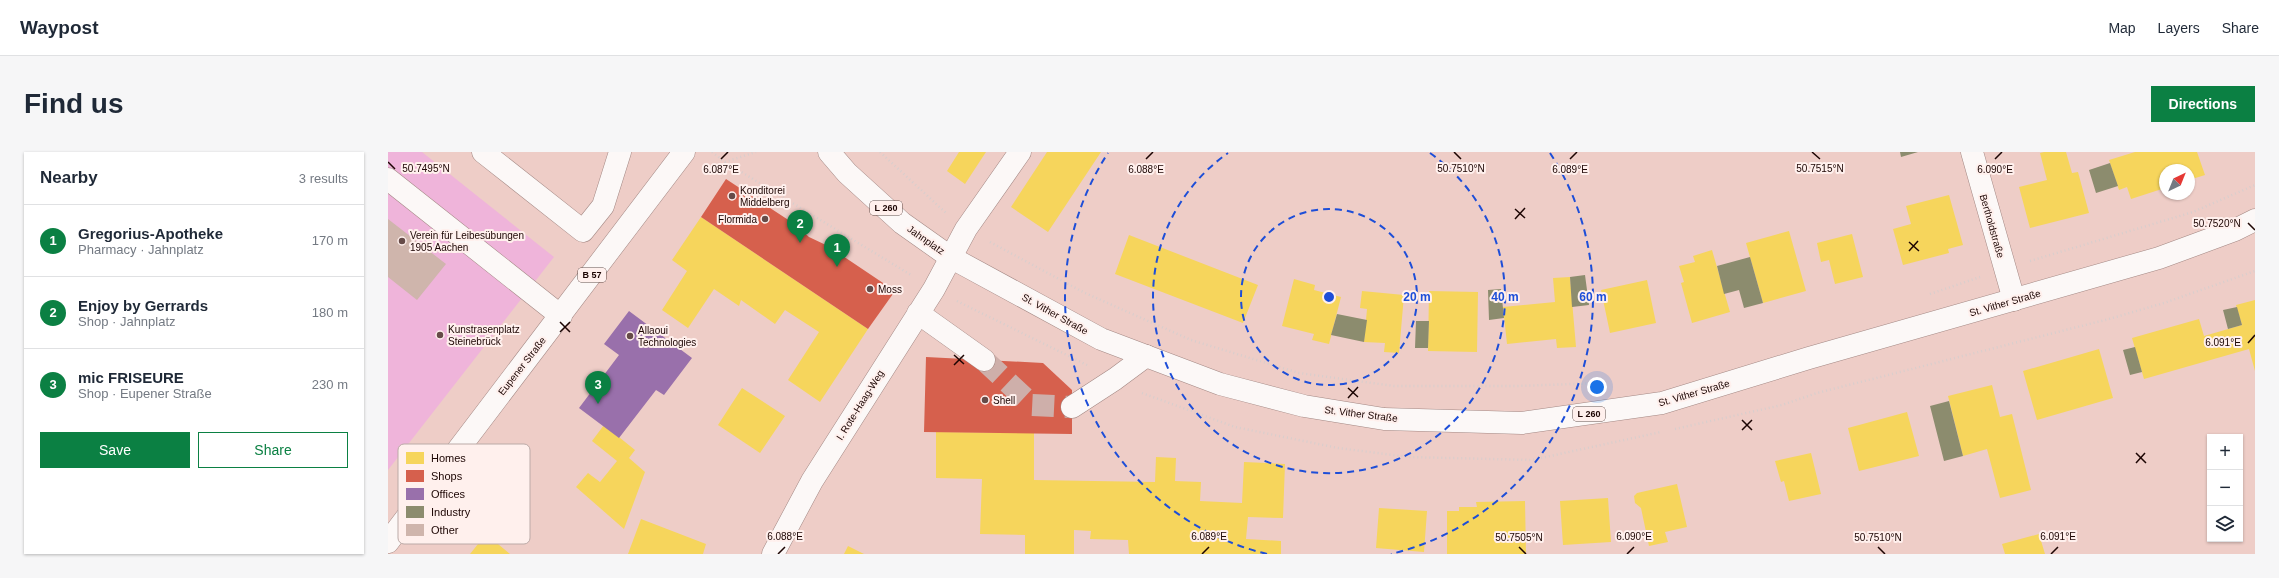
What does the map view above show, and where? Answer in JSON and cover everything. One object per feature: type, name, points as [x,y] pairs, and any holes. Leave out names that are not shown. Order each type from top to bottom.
[{"type":"main road","points":[[483,152],[583,231],[603,206],[620,152]]},
{"type":"main road","name":"Eupener Straße","points":[[463,444],[684,152]]},
{"type":"main road","name":"Jahnplatz","points":[[829,152],[847,173],[902,223],[950,257],[966,229],[1020,152]]},
{"type":"main road","name":"Bertholdstraße","points":[[1972,152],[2014,300]]},
{"type":"main road","points":[[388,179],[561,316]]},
{"type":"main road","name":"St. Vither Straße","points":[[950,257],[1101,339],[1220,384],[1304,406],[1384,419],[1522,424],[1662,403],[1809,358],[2159,258],[2235,230],[2255,220]]},
{"type":"main road","name":"I. Rote-Haag-Weg","points":[[773,554],[812,480],[934,289],[950,257]]},
{"type":"main road","points":[[918,313],[984,360]]},
{"type":"main road","points":[[1072,407],[1115,379],[1146,356]]},
{"type":"main road","name":"Eupener Straße","points":[[388,542],[398,529]]},
{"type":"path","points":[[712,152],[725,162],[934,289],[1151,398],[1235,427],[1338,448],[1409,457],[1532,460],[1782,405],[1817,393],[2109,319],[2164,303],[2255,271]]},
{"type":"path","points":[[725,162],[756,152]]},
{"type":"path","points":[[880,152],[966,229],[1085,294],[1192,340],[1299,373],[1394,386],[1518,386],[1602,383]]},
{"type":"path","points":[[1922,296],[2004,268],[2193,212],[2255,185]]},
{"type":"shaded area","name":"Kunstrasenplatz Steinebrück","points":[[388,152],[422,152],[554,257],[408,444],[398,444],[398,457],[388,470]]},
{"type":"building: Homes","points":[[959,152],[986,152],[965,184],[947,171]]},
{"type":"building: Homes","points":[[1047,152],[1101,152],[1048,232],[1011,207]]},
{"type":"building: Homes","points":[[2066,152],[2072,173],[2078,172],[2089,213],[2030,228],[2019,187],[2047,180],[2040,153]]},
{"type":"building: Homes","points":[[2135,152],[2197,152],[2205,175],[2195,178],[2195,164],[2159,164],[2159,190],[2131,199],[2127,187],[2119,190],[2109,160]]},
{"type":"building: Homes","points":[[1949,195],[1963,245],[1948,249],[1949,253],[1903,265],[1893,229],[1911,224],[1906,206]]},
{"type":"building: Homes","points":[[701,217],[868,329],[820,402],[788,380],[819,332],[785,310],[775,324],[741,300],[739,306],[714,289],[688,328],[662,310],[687,271],[672,260]]},
{"type":"building: Homes","points":[[1789,231],[1806,291],[1763,303],[1746,243]]},
{"type":"building: Homes","points":[[1852,234],[1863,277],[1835,284],[1829,260],[1821,262],[1817,243]]},
{"type":"building: Homes","points":[[1129,235],[1258,285],[1243,323],[1115,274]]},
{"type":"building: Homes","points":[[1712,250],[1730,312],[1692,323],[1681,283],[1684,282],[1679,266],[1695,262],[1693,256]]},
{"type":"building: Homes","points":[[1570,277],[1576,347],[1557,348],[1556,339],[1507,344],[1503,307],[1555,302],[1553,278]]},
{"type":"building: Homes","points":[[1294,279],[1315,285],[1314,290],[1341,297],[1329,344],[1312,340],[1314,334],[1282,326]]},
{"type":"building: Homes","points":[[1647,280],[1656,323],[1610,333],[1601,290]]},
{"type":"building: Homes","points":[[1362,291],[1404,295],[1399,353],[1384,352],[1385,343],[1364,342],[1367,309],[1360,308]]},
{"type":"building: Homes","points":[[1429,291],[1478,292],[1477,352],[1428,351]]},
{"type":"building: Homes","points":[[2255,300],[2255,371],[2249,349],[2144,379],[2132,338],[2199,319],[2204,336],[2242,325],[2236,305]]},
{"type":"building: Homes","points":[[2099,349],[2113,398],[2037,420],[2023,371]]},
{"type":"building: Homes","points":[[1992,385],[2000,417],[2012,414],[2031,490],[2000,498],[1987,449],[1963,456],[1948,396]]},
{"type":"building: Homes","points":[[742,388],[785,416],[760,453],[718,425]]},
{"type":"building: Homes","points":[[1907,412],[1919,456],[1859,471],[1848,428]]},
{"type":"building: Homes","points":[[604,425],[635,450],[629,458],[645,472],[624,529],[576,487],[588,473],[600,482],[617,461],[592,441]]},
{"type":"building: Homes","points":[[936,432],[1034,433],[1034,480],[1155,482],[1156,457],[1176,458],[1175,481],[1201,482],[1200,501],[1242,503],[1244,462],[1285,464],[1283,518],[1248,517],[1246,539],[1281,541],[1281,554],[1129,554],[1128,540],[1090,539],[1091,531],[1074,530],[1074,554],[1025,554],[1025,535],[980,534],[982,479],[936,478]]},
{"type":"building: Homes","points":[[1811,453],[1821,494],[1789,501],[1784,481],[1781,482],[1775,461]]},
{"type":"building: Homes","points":[[1677,484],[1687,527],[1665,532],[1668,542],[1649,546],[1641,508],[1635,503],[1634,496],[1637,493]]},
{"type":"building: Homes","points":[[1608,498],[1611,542],[1563,545],[1560,501]]},
{"type":"building: Homes","points":[[1525,501],[1526,554],[1447,554],[1447,511],[1459,511],[1459,507],[1477,507],[1476,502]]},
{"type":"building: Homes","points":[[1379,508],[1427,511],[1424,552],[1376,548]]},
{"type":"building: Homes","points":[[641,519],[706,544],[703,554],[628,554]]},
{"type":"building: Homes","points":[[2039,534],[2045,554],[2005,554],[2002,544]]},
{"type":"building: Homes","points":[[478,544],[498,544],[510,554],[470,554]]},
{"type":"building: Homes","points":[[848,546],[864,554],[844,554]]},
{"type":"building: Shops","points":[[726,179],[793,223],[809,237],[828,246],[895,291],[868,329],[701,217]]},
{"type":"building: Shops","points":[[926,357],[1043,363],[1072,390],[1072,434],[924,432]]},
{"type":"building: Offices","points":[[629,311],[692,358],[664,395],[656,390],[619,438],[579,408],[619,355],[604,344]]},
{"type":"building: Industry","points":[[1900,152],[1918,152],[1901,157]]},
{"type":"building: Industry","points":[[2110,163],[2118,186],[2096,193],[2089,170]]},
{"type":"building: Industry","points":[[1750,257],[1763,303],[1744,308],[1739,290],[1724,294],[1717,266]]},
{"type":"building: Industry","points":[[1585,275],[1589,305],[1572,307],[1570,277]]},
{"type":"building: Industry","points":[[1501,289],[1504,318],[1489,320],[1488,290]]},
{"type":"building: Industry","points":[[2237,307],[2242,325],[2228,329],[2223,310]]},
{"type":"building: Industry","points":[[1337,314],[1367,320],[1364,342],[1331,335]]},
{"type":"building: Industry","points":[[1416,321],[1429,321],[1428,348],[1415,348]]},
{"type":"building: Industry","points":[[2135,347],[2142,372],[2130,375],[2123,350]]},
{"type":"building: Industry","points":[[1949,401],[1963,456],[1944,461],[1930,406]]},
{"type":"building: Other","name":"Verein für Leibesübungen 1905 Aachen","points":[[388,219],[446,264],[417,300],[388,277]]},
{"type":"tunnel","points":[[984,360],[1032,405],[1072,407]]},
{"type":"place","name":"Konditorei Middelberg","points":[[732,196]]},
{"type":"place","name":"Flormida","points":[[765,219]]},
{"type":"place","name":"Verein für Leibesübungen 1905 Aachen","points":[[402,241]]},
{"type":"place","name":"Enjoy by Gerrards","points":[[800,243]]},
{"type":"place","name":"Gregorius-Apotheke","points":[[837,267]]},
{"type":"place","name":"Moss","points":[[870,289]]},
{"type":"place","name":"Kunstrasenplatz Steinebrück","points":[[440,335]]},
{"type":"place","name":"Allaoui Technologies","points":[[630,336]]},
{"type":"place","name":"Shell","points":[[985,400]]},
{"type":"place","name":"mic FRISEURE","points":[[598,404]]}]
